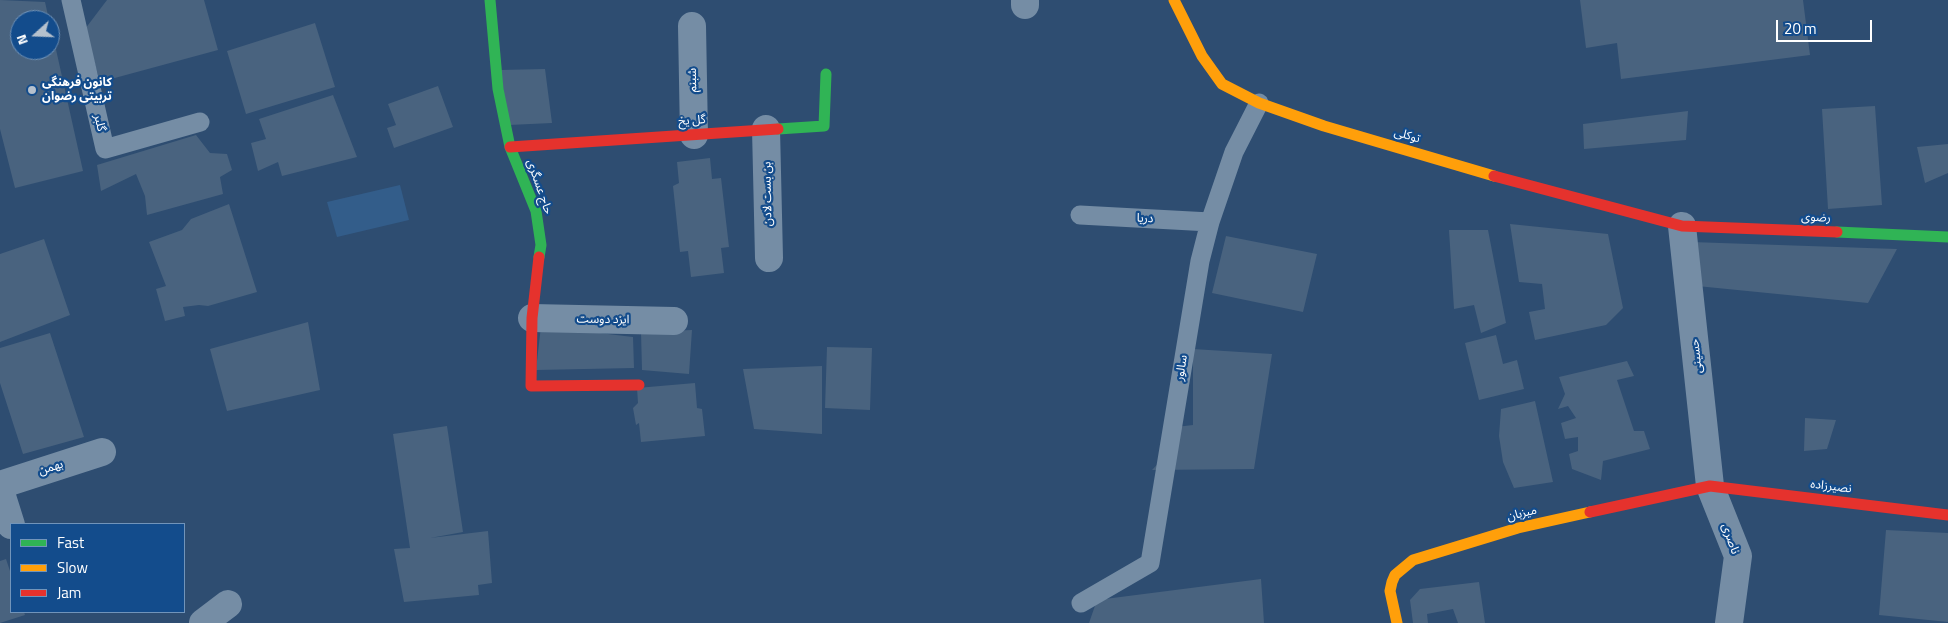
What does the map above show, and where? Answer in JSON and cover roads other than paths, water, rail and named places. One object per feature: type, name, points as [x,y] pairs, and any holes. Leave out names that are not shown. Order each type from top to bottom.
[{"type":"street","name":"حاج عسگری","points":[[490,0],[498,89],[510,147],[536,211],[541,245],[532,318],[531,386],[639,385]]},
{"type":"street","name":"توکلی","points":[[1174,0],[1202,56],[1222,84],[1259,103],[1324,126],[1487,174],[1682,226]]},
{"type":"street","name":"شبنم","points":[[692,26],[694,135]]},
{"type":"street","name":"گل یخ","points":[[510,147],[824,126],[826,74]]},
{"type":"street","name":"بن بست لادن","points":[[766,129],[769,258]]},
{"type":"street","name":"رضوى","points":[[1682,226],[1948,237]]},
{"type":"street","name":"حسینی","points":[[1682,226],[1710,486]]},
{"type":"street","name":"ایزد دوست","points":[[532,318],[674,321]]},
{"type":"street","name":"بهمن","points":[[0,485],[102,452]]},
{"type":"street","name":"نصیرزاده","points":[[1710,486],[1948,515]]},
{"type":"street","name":"میزبان","points":[[1397,623],[1390,591],[1392,582],[1395,575],[1413,560],[1518,528],[1710,486]]},
{"type":"street","name":"ناصری","points":[[1710,486],[1738,556],[1729,623]]},
{"type":"street","points":[[0,490],[10,523]]},
{"type":"street","points":[[203,623],[228,604]]},
{"type":"lane","name":"گلبر","points":[[71,0],[105,149],[200,122]]},
{"type":"lane","name":"سالور","points":[[1080,604],[1150,563],[1200,261],[1210,222],[1234,152],[1259,103]]},
{"type":"lane","name":"دریا","points":[[1080,215],[1210,222]]},
{"type":"water","points":[[400,185],[409,220],[337,237],[327,202]]},
{"type":"place","name":"کانون فرهنگی تربیتی رضوان","points":[[32,90]]}]
